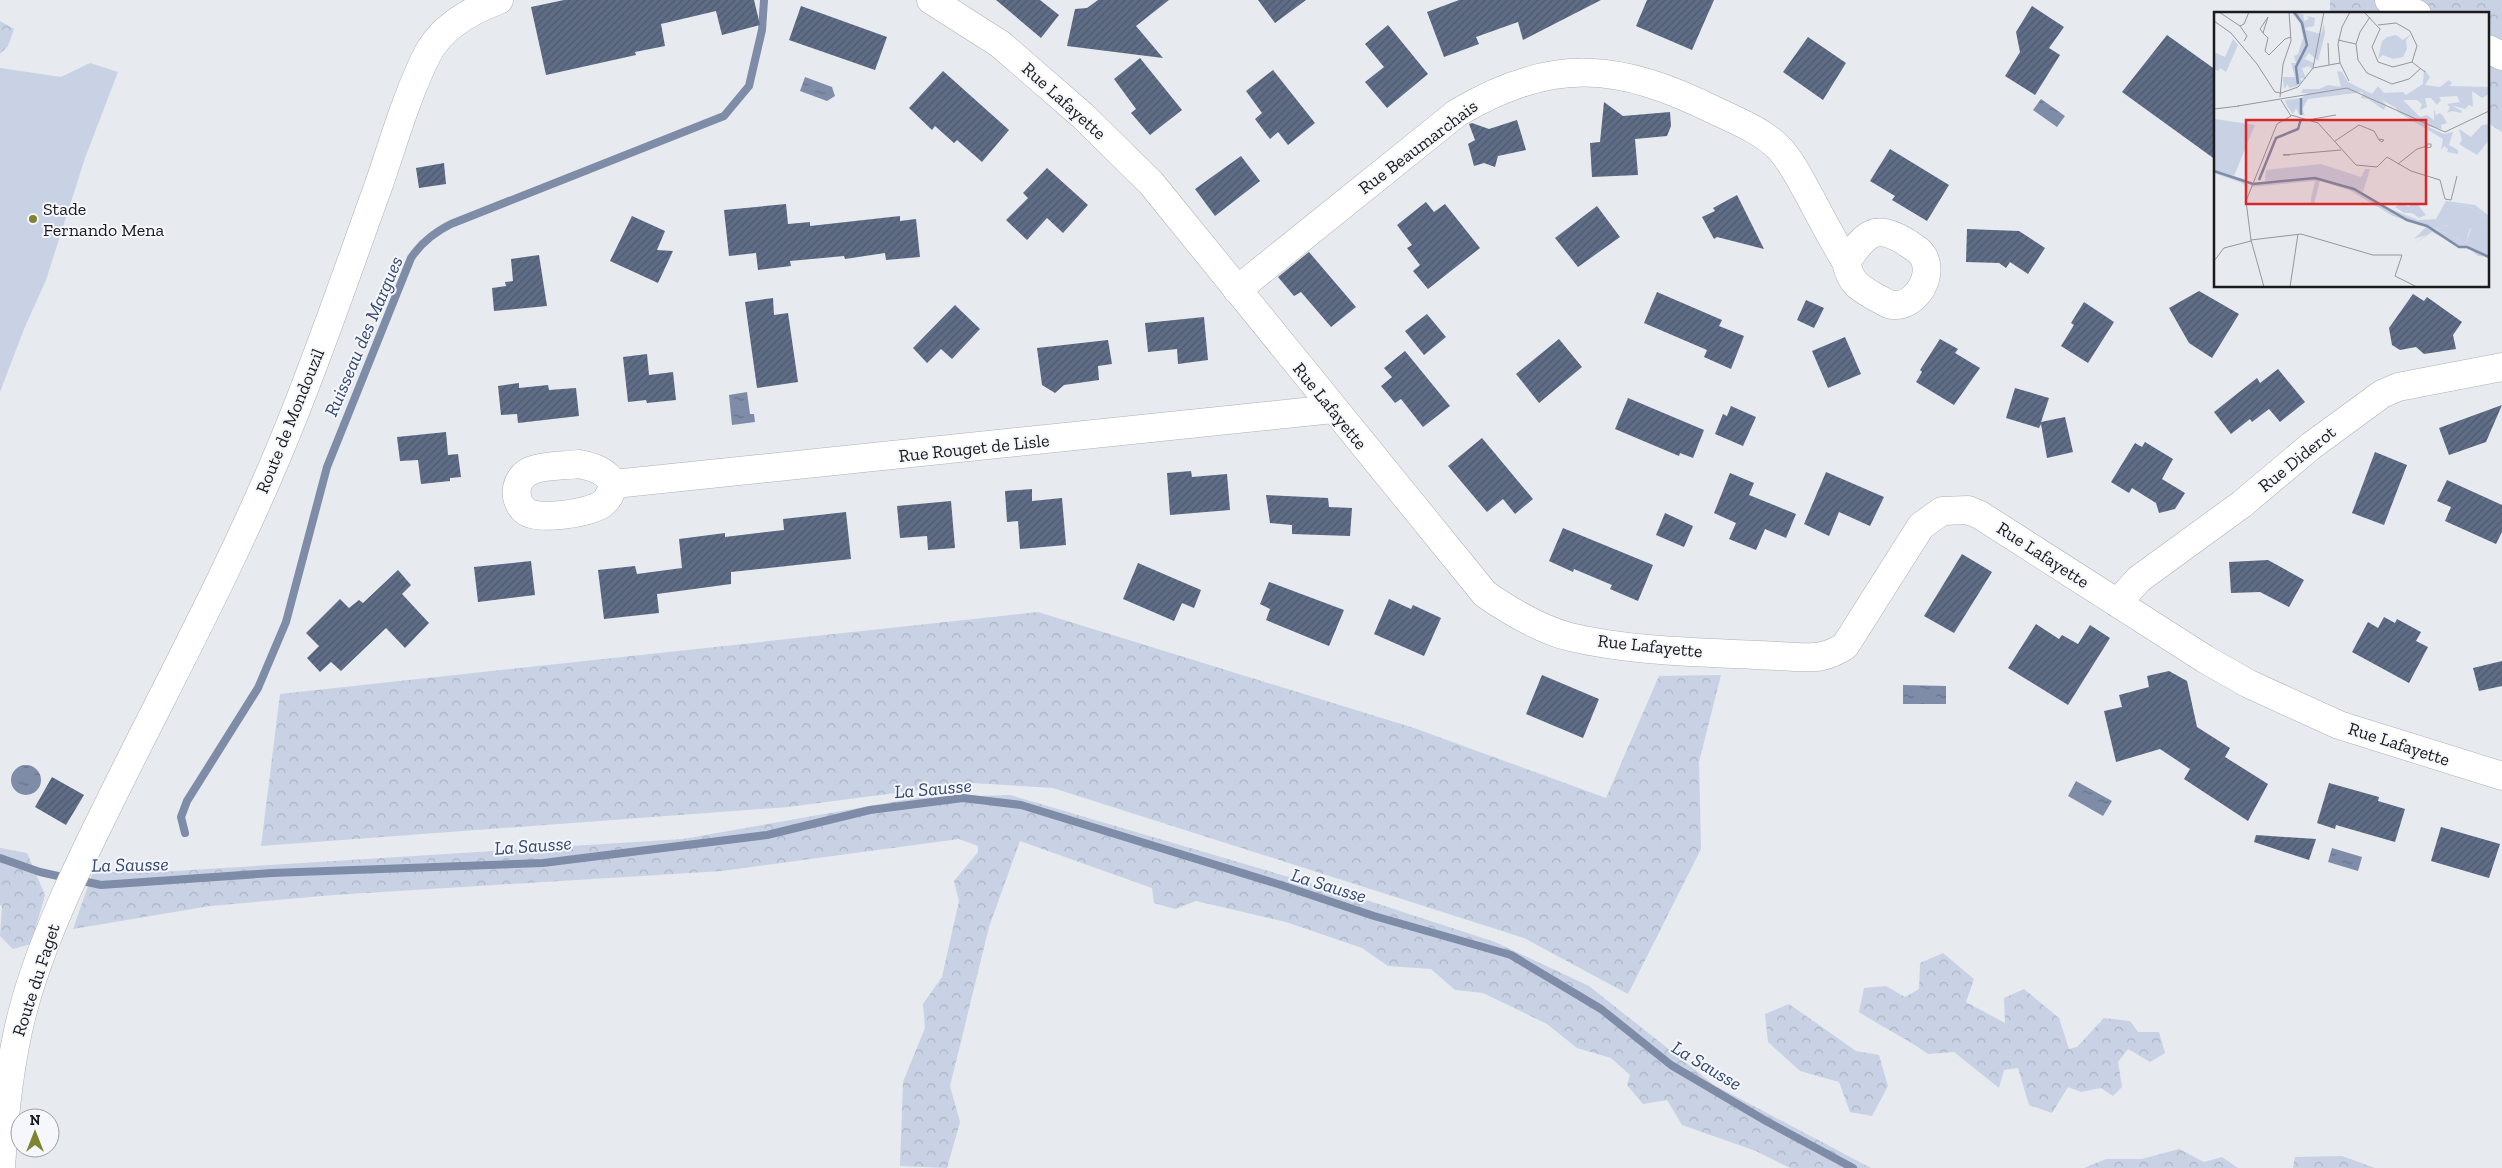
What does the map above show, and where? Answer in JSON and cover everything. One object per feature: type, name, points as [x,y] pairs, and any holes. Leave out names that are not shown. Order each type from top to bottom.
[{"type":"street","name":"Route de Mondouzil","points":[[83,857],[236,549],[283,444],[322,345],[397,132],[428,52],[440,36],[462,18],[499,0]]},
{"type":"street","name":"Rue Lafayette","points":[[931,0],[1000,44],[1083,116],[1151,183],[1485,594],[1512,613],[1569,636],[1651,648],[1816,658],[1831,655],[1845,646],[1921,526],[1942,511],[1955,509],[1980,515],[2205,660],[2296,707],[2339,725],[2502,776]]},
{"type":"street","points":[[2389,0],[2413,12]]},
{"type":"street","points":[[2490,50],[2502,56]]},
{"type":"street","name":"Rue Beaumarchais","points":[[1237,290],[1458,113],[1486,96],[1515,83],[1574,72],[1606,73],[1664,87],[1700,102],[1760,134],[1778,147],[1795,170],[1846,262]]},
{"type":"street","name":"Rue Diderot","points":[[2117,603],[2139,578],[2242,504],[2310,446],[2382,394],[2398,387],[2502,366]]},
{"type":"street","name":"Rue Rouget de Lisle","points":[[614,484],[1333,409]]},
{"type":"street","name":"Route du Faget","points":[[1,1168],[4,1118],[14,1050],[35,974],[83,857]]},
{"type":"green space","points":[[2330,0],[2502,0],[2502,132],[2490,124],[2490,12],[2330,12]]},
{"type":"green space","points":[[0,21],[14,29],[8,46],[0,54]]},
{"type":"green space","name":"Stade Fernando Mena","points":[[90,63],[118,72],[85,158],[46,280],[24,329],[0,392],[0,68],[61,77]]},
{"type":"green space","points":[[1038,612],[1414,728],[1606,798],[1659,676],[1721,675],[1699,762],[1701,849],[1628,994],[1524,938],[1053,788],[972,783],[788,807],[261,846],[280,694]]},
{"type":"green space","points":[[1010,795],[1357,897],[1495,942],[1589,986],[1714,1085],[1871,1168],[1790,1168],[1756,1151],[1682,1125],[1667,1100],[1643,1104],[1627,1085],[1630,1075],[1611,1058],[1577,1048],[1547,1024],[1483,993],[1455,990],[1431,969],[1388,966],[1362,948],[1286,922],[1196,901],[1175,909],[1154,903],[1152,888],[1020,841],[989,927],[950,1086],[960,1122],[947,1168],[900,1166],[903,1082],[925,1028],[923,1004],[942,977],[959,901],[954,881],[978,852],[978,846],[959,839],[722,871],[334,895],[210,906],[73,929],[93,872],[159,872],[683,839],[915,798]]},
{"type":"green space","points":[[0,848],[27,853],[45,895],[31,944],[13,949],[0,936],[2,906],[0,905]]},
{"type":"green space","points":[[1943,953],[1974,979],[1966,1002],[2005,1023],[2004,998],[2024,989],[2059,1018],[2069,1049],[2077,1047],[2104,1018],[2130,1021],[2138,1032],[2159,1032],[2165,1053],[2150,1062],[2128,1049],[2118,1062],[2122,1087],[2113,1096],[2101,1088],[2081,1092],[2068,1087],[2052,1113],[2029,1105],[2018,1068],[2004,1070],[1999,1088],[1954,1052],[1928,1054],[1859,1012],[1864,988],[1886,986],[1905,997],[1919,989],[1920,963]]},
{"type":"green space","points":[[1789,1004],[1856,1051],[1879,1055],[1888,1086],[1872,1116],[1850,1112],[1839,1082],[1800,1071],[1768,1042],[1765,1014]]},
{"type":"green space","points":[[2179,1149],[2204,1162],[2222,1157],[2238,1168],[2084,1168],[2106,1159],[2142,1159]]},
{"type":"green space","points":[[2342,1156],[2375,1168],[2293,1168],[2295,1157]]},
{"type":"water","points":[[805,77],[832,87],[835,96],[827,101],[800,91]]},
{"type":"water","points":[[2041,99],[2065,116],[2057,127],[2033,110]]},
{"type":"water","points":[[747,392],[750,414],[754,414],[755,422],[732,425],[729,395]]},
{"type":"water","points":[[1903,685],[1946,686],[1946,704],[1903,704]]},
{"type":"water","points":[[26,765],[32,766],[40,774],[40,786],[32,794],[26,795],[20,794],[12,786],[11,780],[12,774],[20,766]]},
{"type":"water","points":[[2076,781],[2112,801],[2103,816],[2068,796]]},
{"type":"water","points":[[2332,848],[2362,857],[2358,871],[2328,862]]},
{"type":"building","points":[[564,0],[754,0],[760,25],[722,35],[716,11],[661,24],[665,46],[635,52],[636,55],[546,75],[531,7]]},
{"type":"building","points":[[996,0],[1040,0],[1059,15],[1041,38]]},
{"type":"building","points":[[1098,0],[1169,0],[1136,26],[1163,58],[1067,46],[1075,9],[1087,8]]},
{"type":"building","points":[[1258,0],[1306,0],[1275,23]]},
{"type":"building","points":[[1459,0],[1601,0],[1523,40],[1518,22],[1476,37],[1479,44],[1444,57],[1427,12]]},
{"type":"building","points":[[1647,0],[1714,0],[1692,50],[1636,26]]},
{"type":"building","points":[[801,6],[887,37],[875,70],[789,40]]},
{"type":"building","points":[[2032,6],[2064,27],[2049,48],[2060,55],[2035,95],[2005,76],[2020,52],[2016,32]]},
{"type":"building","points":[[1388,25],[1428,74],[1387,108],[1365,82],[1384,67],[1365,44]]},
{"type":"building","points":[[2167,35],[2214,69],[2214,159],[2122,92]]},
{"type":"building","points":[[1808,37],[1846,63],[1823,100],[1783,72]]},
{"type":"building","points":[[1140,58],[1182,110],[1150,135],[1131,113],[1136,109],[1114,79]]},
{"type":"building","points":[[1273,70],[1315,123],[1288,145],[1278,132],[1270,139],[1255,119],[1262,113],[1246,91]]},
{"type":"building","points":[[943,71],[1009,130],[982,162],[957,140],[954,143],[935,126],[932,130],[909,108]]},
{"type":"building","points":[[1604,102],[1623,116],[1670,112],[1671,126],[1667,136],[1635,139],[1638,175],[1592,177],[1590,143],[1600,142]]},
{"type":"building","points":[[1517,120],[1526,150],[1498,156],[1495,167],[1484,163],[1474,166],[1468,144],[1475,140],[1469,124],[1472,123],[1489,129]]},
{"type":"building","points":[[1890,149],[1949,185],[1927,221],[1892,200],[1895,196],[1870,181]]},
{"type":"building","points":[[1241,156],[1260,181],[1215,216],[1195,189]]},
{"type":"building","points":[[444,163],[446,184],[419,188],[416,168]]},
{"type":"building","points":[[1047,168],[1088,205],[1063,233],[1047,218],[1027,240],[1006,220],[1028,198],[1023,193]]},
{"type":"building","points":[[1737,195],[1764,249],[1717,237],[1714,239],[1702,217],[1715,211],[1713,208]]},
{"type":"building","points":[[1426,202],[1434,212],[1445,204],[1480,248],[1428,289],[1413,271],[1420,265],[1407,248],[1412,245],[1397,225]]},
{"type":"building","points":[[786,204],[788,224],[810,222],[810,226],[900,216],[900,221],[916,219],[920,257],[886,260],[885,253],[845,259],[844,256],[790,261],[791,266],[758,270],[756,253],[729,256],[724,210]]},
{"type":"building","points":[[1597,206],[1620,237],[1578,267],[1555,238]]},
{"type":"building","points":[[632,216],[665,231],[657,250],[673,251],[658,283],[610,261]]},
{"type":"building","points":[[1967,229],[2019,231],[2045,248],[2028,274],[2010,262],[2006,268],[1999,263],[1966,262]]},
{"type":"building","points":[[1309,252],[1356,307],[1331,327],[1301,292],[1294,296],[1278,277]]},
{"type":"building","points":[[539,255],[547,306],[494,311],[492,288],[506,286],[505,282],[513,281],[511,259]]},
{"type":"building","points":[[2199,291],[2239,314],[2212,358],[2189,343],[2169,308]]},
{"type":"building","points":[[1657,292],[1722,320],[1719,326],[1744,336],[1731,369],[1704,357],[1707,350],[1644,323]]},
{"type":"building","points":[[2413,294],[2424,301],[2427,297],[2462,322],[2453,335],[2456,349],[2424,354],[2416,347],[2400,350],[2392,345],[2389,328]]},
{"type":"building","points":[[773,298],[774,315],[788,313],[798,382],[757,388],[745,302]]},
{"type":"building","points":[[1806,300],[1824,308],[1814,328],[1797,320]]},
{"type":"building","points":[[2084,302],[2114,322],[2088,363],[2061,346],[2074,325],[2071,323]]},
{"type":"building","points":[[955,305],[980,329],[952,359],[941,349],[927,363],[913,348]]},
{"type":"building","points":[[1427,314],[1446,337],[1424,355],[1405,331]]},
{"type":"building","points":[[1204,317],[1208,360],[1178,364],[1177,349],[1148,352],[1145,323]]},
{"type":"building","points":[[1845,337],[1861,374],[1828,388],[1812,351]]},
{"type":"building","points":[[1559,339],[1582,367],[1539,403],[1516,374]]},
{"type":"building","points":[[1940,339],[1958,349],[1955,353],[1980,368],[1954,405],[1916,382],[1922,372],[1920,370]]},
{"type":"building","points":[[1108,340],[1112,364],[1098,366],[1099,380],[1064,385],[1055,393],[1042,385],[1037,348]]},
{"type":"building","points":[[1405,351],[1450,406],[1423,427],[1401,399],[1395,403],[1381,386],[1392,377],[1384,368]]},
{"type":"building","points":[[647,354],[649,375],[673,372],[676,400],[647,403],[646,400],[628,402],[623,357]]},
{"type":"building","points":[[2278,369],[2305,402],[2280,422],[2269,409],[2252,422],[2250,419],[2231,434],[2214,412],[2257,378],[2260,383]]},
{"type":"building","points":[[519,383],[519,388],[548,385],[549,390],[576,388],[579,416],[518,423],[517,414],[501,415],[498,386]]},
{"type":"building","points":[[2015,388],[2049,398],[2041,422],[2065,417],[2073,452],[2047,458],[2041,424],[2039,428],[2006,418]]},
{"type":"building","points":[[1628,398],[1704,430],[1693,458],[1680,453],[1679,456],[1615,429]]},
{"type":"building","points":[[2502,405],[2486,442],[2449,455],[2439,428]]},
{"type":"building","points":[[1731,406],[1756,417],[1743,446],[1715,434],[1723,414],[1727,416]]},
{"type":"building","points":[[446,432],[448,455],[458,454],[461,477],[450,478],[450,481],[421,484],[418,460],[400,461],[397,437]]},
{"type":"building","points":[[1482,438],[1533,499],[1515,514],[1503,499],[1487,512],[1448,466]]},
{"type":"building","points":[[2145,442],[2173,459],[2162,479],[2185,493],[2175,509],[2159,513],[2156,503],[2132,488],[2129,493],[2111,482],[2135,443],[2142,447]]},
{"type":"building","points":[[2375,452],[2407,465],[2384,525],[2352,513]]},
{"type":"building","points":[[1191,471],[1192,477],[1227,474],[1230,510],[1170,515],[1167,473]]},
{"type":"building","points":[[1826,472],[1884,497],[1870,526],[1839,512],[1829,536],[1804,524]]},
{"type":"building","points":[[1730,473],[1754,483],[1749,495],[1796,514],[1786,538],[1765,529],[1756,550],[1729,539],[1736,523],[1714,513]]},
{"type":"building","points":[[2447,480],[2502,505],[2502,532],[2496,544],[2445,521],[2451,507],[2437,501]]},
{"type":"building","points":[[1032,489],[1032,501],[1062,498],[1066,545],[1020,549],[1018,521],[1007,522],[1005,491]]},
{"type":"building","points":[[1266,495],[1328,498],[1329,507],[1352,508],[1350,536],[1292,534],[1292,525],[1270,523]]},
{"type":"building","points":[[951,501],[955,548],[928,550],[927,536],[900,538],[897,506]]},
{"type":"building","points":[[846,512],[851,559],[731,572],[731,584],[657,594],[659,613],[604,619],[598,570],[635,566],[637,574],[682,568],[679,539],[725,533],[725,537],[784,530],[783,519]]},
{"type":"building","points":[[1665,513],[1693,526],[1684,547],[1656,535]]},
{"type":"building","points":[[1563,528],[1653,565],[1638,601],[1610,589],[1612,585],[1574,569],[1573,572],[1549,561]]},
{"type":"building","points":[[1962,554],[1992,572],[1954,633],[1924,616]]},
{"type":"building","points":[[2268,560],[2304,580],[2289,607],[2260,592],[2231,593],[2229,562]]},
{"type":"building","points":[[531,561],[535,595],[478,602],[474,567]]},
{"type":"building","points":[[1138,563],[1201,590],[1194,608],[1182,603],[1174,621],[1123,599]]},
{"type":"building","points":[[398,570],[411,585],[402,594],[429,623],[405,648],[386,628],[341,671],[331,662],[320,672],[307,658],[319,646],[306,633],[340,599],[349,608],[359,600],[363,603]]},
{"type":"building","points":[[1269,582],[1344,610],[1329,646],[1266,620],[1270,609],[1260,604]]},
{"type":"building","points":[[1389,599],[1411,609],[1413,605],[1441,618],[1424,656],[1374,634]]},
{"type":"building","points":[[2384,617],[2395,623],[2397,619],[2421,632],[2416,641],[2428,647],[2409,683],[2352,652],[2368,622],[2378,628]]},
{"type":"building","points":[[2036,624],[2059,639],[2062,635],[2078,644],[2090,625],[2110,638],[2068,705],[2008,668]]},
{"type":"building","points":[[2502,661],[2502,686],[2479,691],[2473,668]]},
{"type":"building","points":[[2169,671],[2187,681],[2197,727],[2230,748],[2225,757],[2268,784],[2248,821],[2184,779],[2190,769],[2160,749],[2116,762],[2104,711],[2122,707],[2119,695],[2149,687],[2147,676]]},
{"type":"building","points":[[1542,675],[1599,699],[1583,738],[1526,714]]},
{"type":"building","points":[[52,777],[84,795],[66,825],[35,807]]},
{"type":"building","points":[[2329,783],[2379,797],[2378,801],[2405,809],[2395,842],[2336,825],[2335,829],[2317,823]]},
{"type":"building","points":[[2441,827],[2500,844],[2489,878],[2431,861]]},
{"type":"building","points":[[2256,835],[2316,839],[2309,860],[2254,842]]},
{"type":"waterway","name":"Ruisseau des Margues","points":[[185,833],[181,817],[187,801],[258,688],[286,622],[327,467],[411,258],[429,238],[451,224],[724,116],[749,86],[762,30],[764,0]]},
{"type":"waterway","name":"La Sausse","points":[[78,880],[101,885],[272,873],[543,863],[767,835],[870,810],[963,798],[1021,805],[1284,886],[1374,916],[1511,955],[1601,1009],[1671,1065],[1766,1121],[1853,1168]]},
{"type":"waterway","name":"La Sausse","points":[[0,858],[40,872],[67,878]]},
{"type":"place","name":"Stade Fernando Mena","points":[[33,219]]}]
